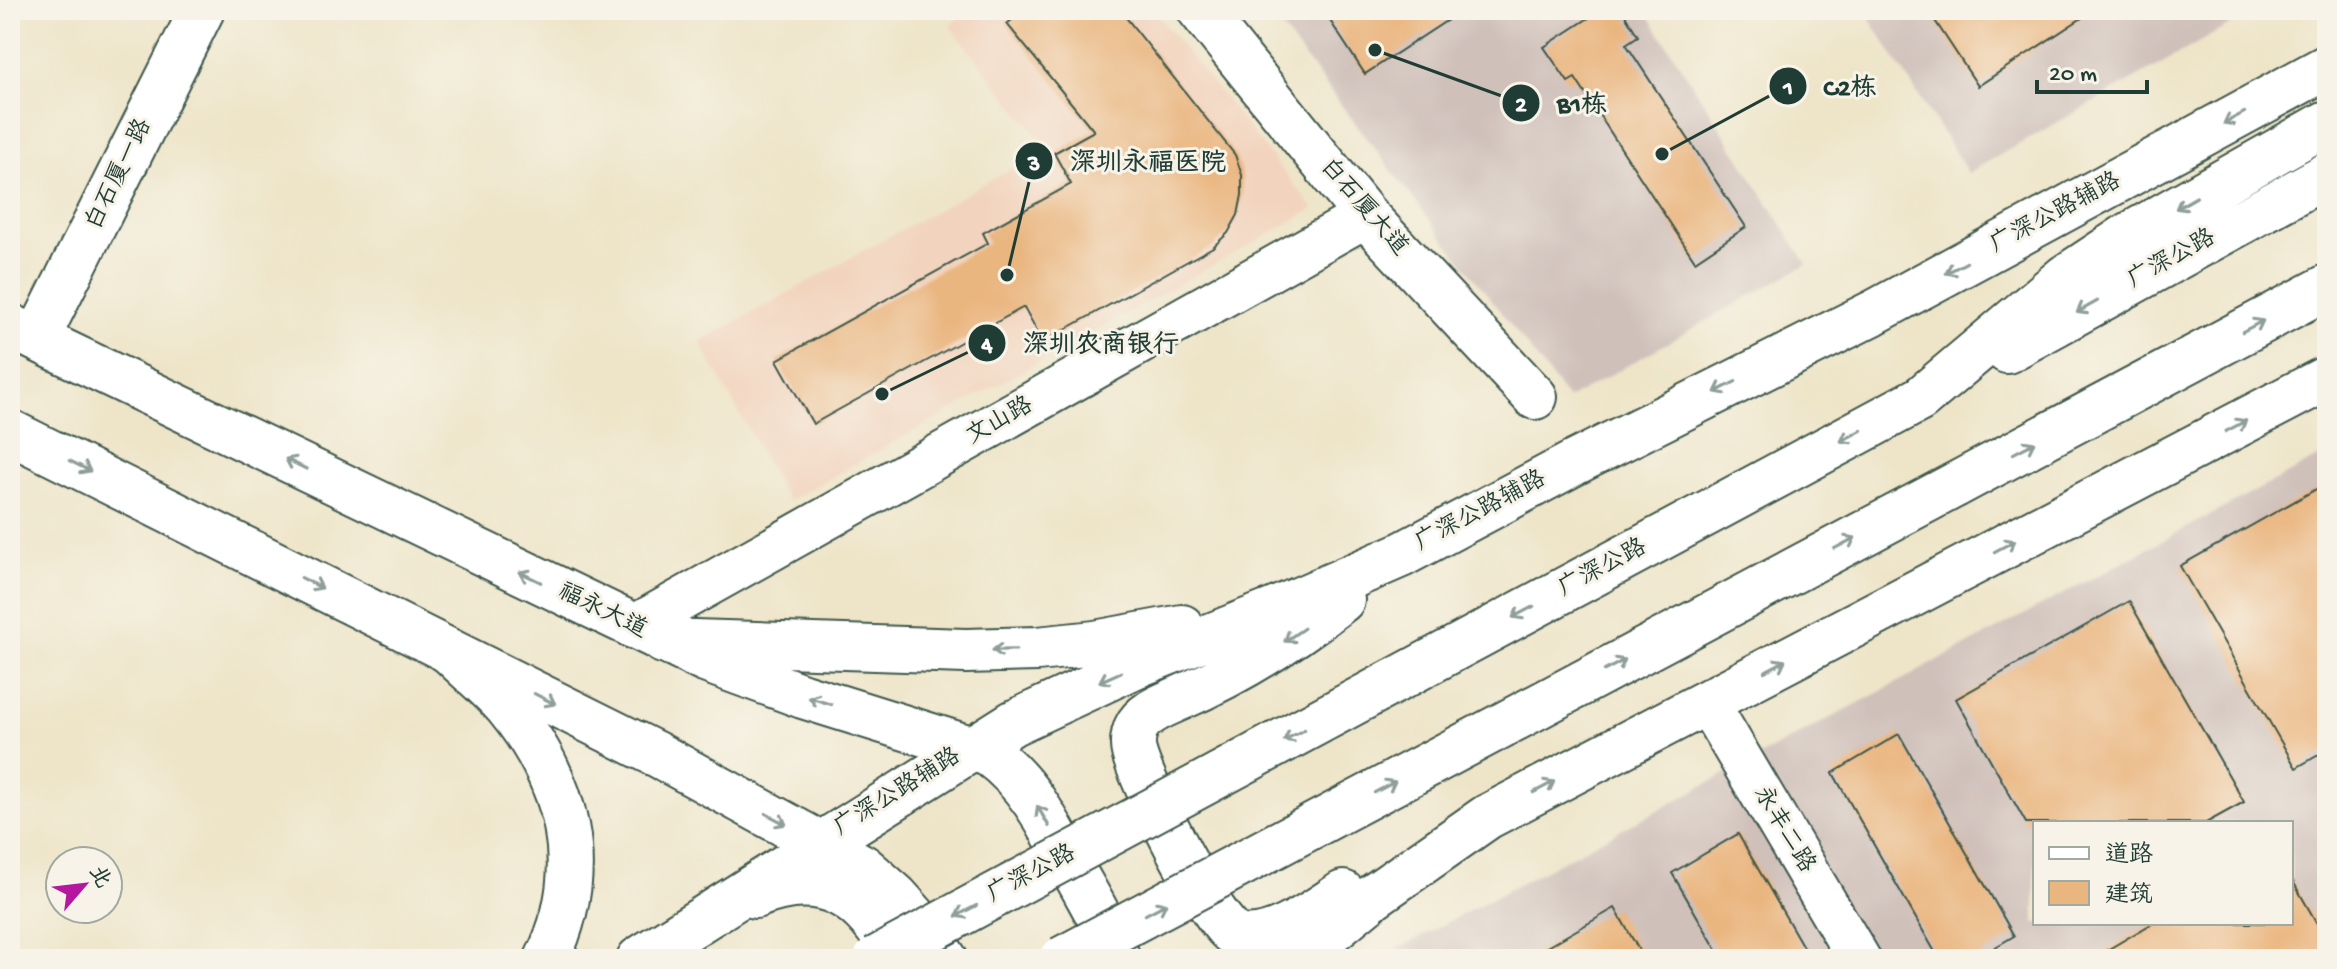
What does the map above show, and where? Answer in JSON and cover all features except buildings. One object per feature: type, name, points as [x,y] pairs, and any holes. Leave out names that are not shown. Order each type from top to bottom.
[{"type":"main road","name":"白石厦一路","points":[[23,332],[202,10]]},
{"type":"main road","name":"白石厦大道","points":[[1200,10],[1366,216],[1535,397]]},
{"type":"main road","name":"广深公路辅路","points":[[654,950],[972,747],[1065,697],[1401,555],[1576,462],[1873,313],[2327,67]]},
{"type":"main road","points":[[1920,399],[2065,277],[2124,238],[2327,123]]},
{"type":"main road","name":"广深公路","points":[[876,959],[1920,399],[2327,175]]},
{"type":"main road","points":[[1062,959],[2327,287]]},
{"type":"main road","name":"福永大道","points":[[23,332],[648,634],[762,682],[989,754],[1008,767],[1038,806],[1099,917],[1118,959]]},
{"type":"main road","points":[[1401,555],[1273,650],[1213,684],[1152,711],[1134,730],[1133,748],[1139,768],[1210,909],[1223,927],[1236,936],[1253,937],[1289,926],[1384,867],[1487,817],[2327,378]]},
{"type":"main road","points":[[10,432],[658,755],[863,867],[896,896],[922,925],[945,959]]},
{"type":"main road","points":[[648,634],[966,651],[1037,649],[1095,643],[1275,610]]},
{"type":"main road","points":[[449,651],[505,705],[531,739],[553,782],[568,827],[571,868],[563,917],[547,959]]},
{"type":"main road","points":[[1297,959],[1374,896],[1487,817]]},
{"type":"main road","points":[[654,950],[757,895],[784,886],[810,884],[830,888],[852,900],[869,918],[897,959]]},
{"type":"street","name":"文山路","points":[[648,634],[1366,216]]},
{"type":"street","name":"永丰二路","points":[[1707,702],[1859,959]]},
{"type":"shaded area","points":[[968,10],[1153,10],[1314,209],[788,501],[700,342],[1048,148],[949,25]]},
{"type":"shaded area","points":[[1268,10],[1645,10],[1807,264],[1568,399]]},
{"type":"shaded area","points":[[1864,10],[2256,10],[1968,173]]},
{"type":"shaded area","points":[[2327,453],[2327,959],[1379,959]]},
{"type":"place","name":"B1栋","points":[[1375,50]]},
{"type":"place","name":"C2栋","points":[[1662,154]]},
{"type":"place","name":"深圳永福医院","points":[[1007,275]]},
{"type":"place","name":"深圳农商银行","points":[[882,394]]}]
